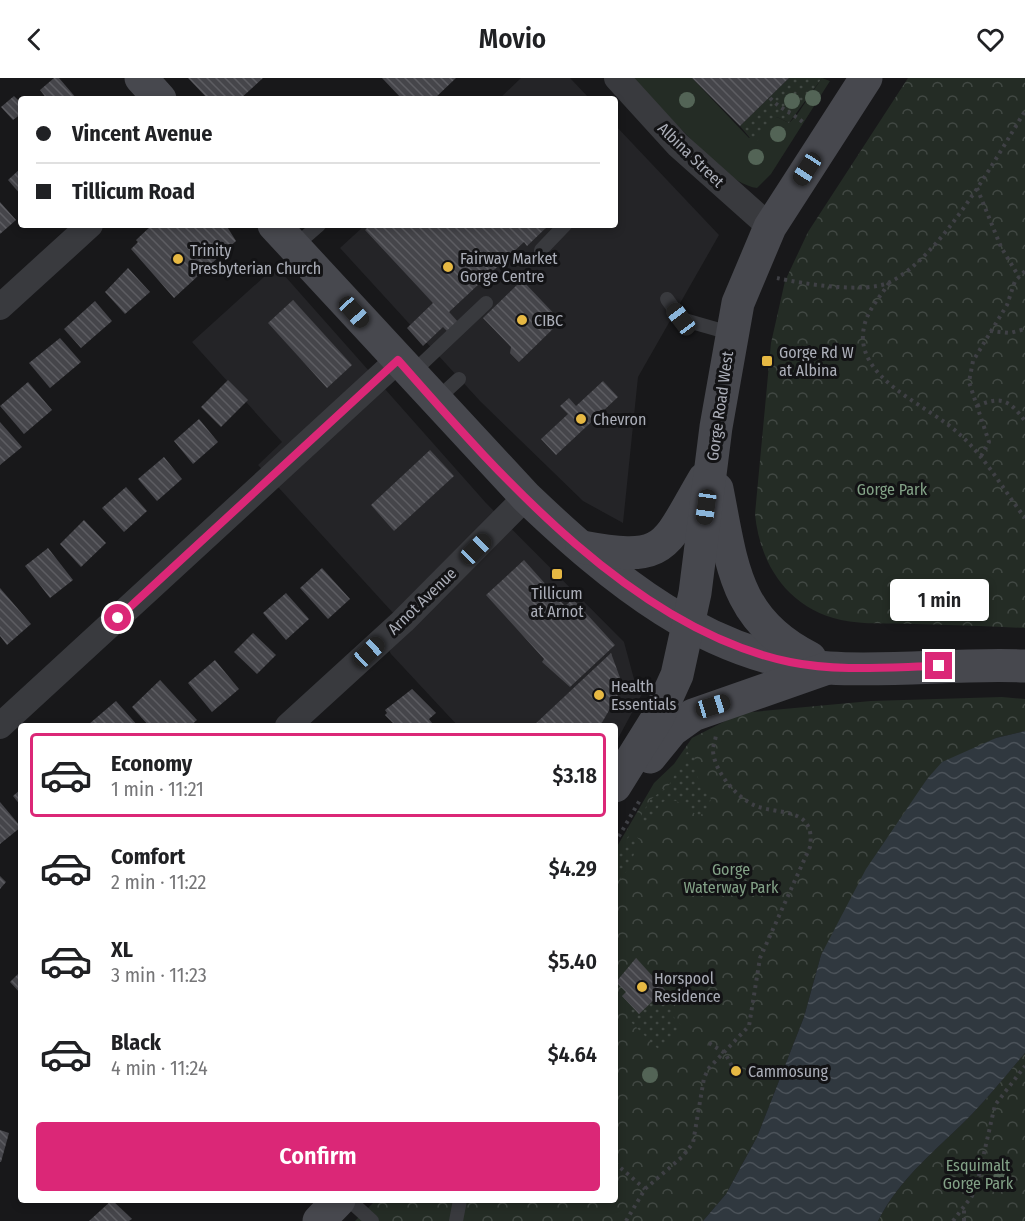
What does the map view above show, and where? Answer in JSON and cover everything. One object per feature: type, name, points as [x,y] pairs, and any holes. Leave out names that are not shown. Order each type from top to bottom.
[{"type":"main road","points":[[141,78],[157,96]]},
{"type":"main road","name":"Gorge Road West","points":[[618,781],[658,717],[678,675],[689,625],[730,333],[750,270],[770,227],[866,78]]},
{"type":"main road","points":[[284,236],[526,497],[582,548],[639,595],[689,625],[753,653],[830,668],[1025,666]]},
{"type":"main road","points":[[582,548],[622,555],[646,553],[660,547],[673,532],[712,464]]},
{"type":"main road","points":[[712,464],[734,575],[749,606],[767,629],[789,648],[830,668]]},
{"type":"main road","points":[[618,790],[633,777],[672,730],[693,715],[830,668]]},
{"type":"main road","points":[[319,1221],[336,1203]]},
{"type":"street","name":"Albina Street","points":[[616,78],[678,145],[770,227]]},
{"type":"street","points":[[0,307],[87,228]]},
{"type":"street","points":[[0,726],[405,368]]},
{"type":"street","name":"Arnot Avenue","points":[[291,723],[403,621],[526,497]]},
{"type":"lane","points":[[284,236],[309,228]]},
{"type":"lane","points":[[541,250],[562,228]]},
{"type":"lane","points":[[667,299],[681,319],[730,333]]},
{"type":"lane","points":[[405,368],[486,303]]},
{"type":"lane","points":[[435,401],[459,379]]},
{"type":"lane","points":[[352,1203],[372,1221]]},
{"type":"lane","points":[[456,1221],[459,1203]]},
{"type":"path","points":[[770,98],[782,110],[793,112],[807,125]]},
{"type":"path","points":[[1025,111],[977,188],[936,242],[889,282],[868,315],[863,328],[868,357],[884,380],[937,416],[981,456],[1025,518]]},
{"type":"path","points":[[977,188],[1001,247],[1019,277]]},
{"type":"path","points":[[981,456],[989,442],[969,382],[973,361],[989,331],[1007,305],[1019,277],[1025,271]]},
{"type":"path","points":[[774,277],[850,287],[889,282]]},
{"type":"path","points":[[989,331],[1010,333],[1025,329]]},
{"type":"path","points":[[977,406],[1001,400],[1011,403],[1025,421]]},
{"type":"path","points":[[627,1221],[645,1190],[682,1157],[693,1143],[704,1078],[709,1068],[749,1026],[760,958],[805,860],[812,838],[803,820],[790,812],[756,806],[730,787],[718,767],[713,749],[717,726]]},
{"type":"path","points":[[709,1043],[725,1053],[733,1068]]},
{"type":"path","points":[[953,1221],[977,1184],[995,1105],[1025,1066]]},
{"type":"path","points":[[618,1166],[645,1190]]},
{"type":"path","points":[[964,1207],[964,1221]]},
{"type":"shaded area","points":[[521,78],[570,78],[587,96],[502,96]]},
{"type":"shaded area","points":[[618,128],[719,235],[638,377],[623,523],[583,501],[480,401],[340,248],[362,228],[618,228]]},
{"type":"shaded area","points":[[276,266],[486,503],[624,642],[634,679],[642,694],[618,738],[618,723],[455,723],[391,654],[377,629],[394,614],[258,465],[282,442],[192,342]]},
{"type":"green space","points":[[631,78],[692,78],[749,138],[777,117],[789,123],[822,78],[830,81],[771,174],[757,188],[721,170]]},
{"type":"green space","points":[[789,78],[822,78],[789,123],[777,117],[757,141],[750,138],[740,126]]},
{"type":"green space","name":"Gorge Park","points":[[908,78],[1025,78],[1025,628],[859,623],[822,614],[806,606],[780,582],[770,567],[758,533],[755,514],[771,343],[785,281],[808,232]]},
{"type":"green space","name":"Gorge Waterway Park","points":[[1002,697],[1025,699],[1025,731],[996,738],[927,779],[821,955],[804,1017],[757,1137],[726,1194],[703,1221],[355,1221],[373,1203],[618,1203],[618,845],[654,783],[674,764],[692,738],[741,713],[871,701]]},
{"type":"green space","points":[[687,752],[694,756],[698,778],[711,799],[706,812],[698,816],[679,802],[669,800],[659,806],[649,824],[638,821],[650,800],[669,785]]},
{"type":"green space","points":[[631,832],[640,840],[628,868],[618,881],[618,852]]},
{"type":"green space","points":[[668,993],[678,997],[672,1015],[684,1029],[660,1051],[629,1020],[631,1005],[639,1014],[654,1000],[657,1004]]},
{"type":"green space","name":"Esquimalt Gorge Park","points":[[1025,1053],[1025,1221],[878,1221],[897,1190],[973,1113]]},
{"type":"water","points":[[1025,731],[1025,1053],[973,1113],[897,1190],[878,1221],[703,1221],[726,1194],[757,1137],[804,1017],[821,955],[866,869],[927,779],[942,762],[996,738]]},
{"type":"building","points":[[54,78],[59,78],[74,96],[45,96],[40,90]]},
{"type":"building","points":[[188,78],[263,78],[243,96],[205,96]]},
{"type":"building","points":[[382,78],[456,78],[437,96],[399,96]]},
{"type":"building","points":[[692,78],[789,78],[740,126]]},
{"type":"building","points":[[14,96],[18,100],[18,116],[13,120],[1,107]]},
{"type":"building","points":[[18,171],[18,192],[8,180]]},
{"type":"building","points":[[0,202],[16,220],[0,234]]},
{"type":"building","name":"Trinity Presbyterian Church","points":[[149,228],[228,228],[236,241],[174,298],[131,249],[138,242],[136,240]]},
{"type":"building","name":"Fairway Market Gorge Centre","points":[[367,228],[546,228],[527,246],[524,242],[449,312],[459,323],[449,333],[443,327],[423,346],[407,328],[433,303],[365,230]]},
{"type":"building","points":[[128,268],[150,292],[125,314],[105,292]]},
{"type":"building","name":"CIBC","points":[[522,280],[561,321],[519,362],[510,353],[511,347],[483,318]]},
{"type":"building","points":[[293,300],[352,365],[327,388],[268,323]]},
{"type":"building","points":[[95,301],[112,321],[81,348],[64,329]]},
{"type":"building","points":[[60,338],[81,362],[50,388],[29,363]]},
{"type":"building","points":[[228,380],[248,400],[221,427],[201,407]]},
{"type":"building","points":[[603,381],[618,397],[556,455],[541,439],[568,414],[560,406],[569,398],[576,406]]},
{"type":"building","points":[[28,382],[52,410],[24,434],[0,406]]},
{"type":"building","points":[[199,419],[218,442],[193,464],[174,441]]},
{"type":"building","points":[[0,422],[22,447],[0,465]]},
{"type":"building","points":[[430,450],[454,476],[394,531],[371,505]]},
{"type":"building","points":[[164,457],[182,479],[157,501],[138,479]]},
{"type":"building","points":[[126,487],[147,511],[124,532],[102,508]]},
{"type":"building","points":[[84,520],[106,543],[81,567],[60,544]]},
{"type":"building","points":[[48,548],[73,580],[50,598],[25,566]]},
{"type":"building","points":[[524,560],[565,606],[573,599],[615,645],[570,687],[542,662],[544,659],[486,595]]},
{"type":"building","points":[[322,568],[350,599],[328,619],[300,588]]},
{"type":"building","points":[[0,588],[31,624],[7,645],[0,636]]},
{"type":"building","points":[[286,593],[309,619],[286,640],[263,613]]},
{"type":"building","points":[[253,633],[276,655],[257,674],[234,652]]},
{"type":"building","points":[[611,653],[623,686],[602,723],[536,723]]},
{"type":"building","points":[[215,660],[239,689],[212,712],[188,683]]},
{"type":"building","points":[[160,680],[197,720],[194,723],[146,723],[132,707]]},
{"type":"building","points":[[412,689],[436,713],[429,719],[432,723],[393,723],[385,715],[387,713],[385,710]]},
{"type":"building","points":[[116,701],[135,723],[90,723]]},
{"type":"building","points":[[18,792],[18,802],[13,796]]},
{"type":"building","points":[[0,802],[18,823],[18,829],[0,844]]},
{"type":"building","points":[[0,876],[6,882],[0,889]]},
{"type":"building","name":"Horspool Residence","points":[[636,958],[668,993],[657,1004],[654,1000],[639,1014],[622,996],[626,992],[618,984],[618,980]]},
{"type":"building","points":[[18,974],[18,991],[10,982]]},
{"type":"building","points":[[0,1130],[9,1133],[1,1162],[0,1162]]},
{"type":"building","points":[[109,1203],[115,1203],[132,1219],[129,1221],[89,1221]]},
{"type":"place","name":"Trinity Presbyterian Church","points":[[178,259]]},
{"type":"place","name":"Fairway Market Gorge Centre","points":[[448,267]]},
{"type":"place","name":"CIBC","points":[[522,320]]},
{"type":"place","name":"Gorge Rd W at Albina","points":[[767,361]]},
{"type":"place","name":"Chevron","points":[[581,419]]},
{"type":"place","name":"Tillicum at Arnot","points":[[557,574]]},
{"type":"place","name":"Health Essentials","points":[[599,695]]},
{"type":"place","name":"Horspool Residence","points":[[642,987]]},
{"type":"place","name":"Cammosung","points":[[736,1071]]},
{"type":"route","points":[[118,618],[398,360],[540,511],[639,595],[660,609],[689,625],[753,653],[791,662],[830,668],[939,666]]}]
